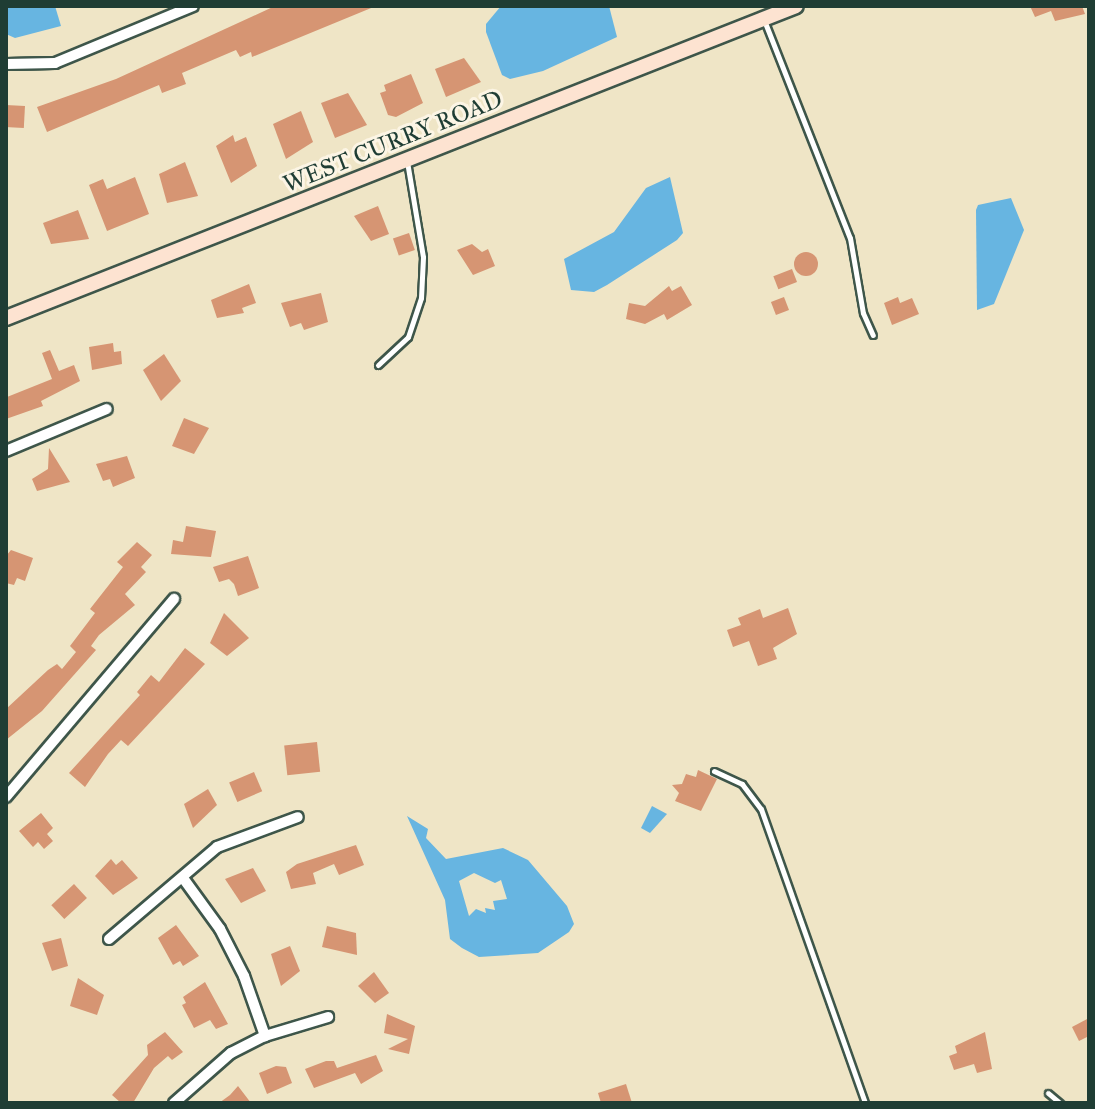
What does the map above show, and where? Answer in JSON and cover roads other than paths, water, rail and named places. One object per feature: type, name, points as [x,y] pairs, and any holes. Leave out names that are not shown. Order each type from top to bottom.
[{"type":"street","points":[[6,64],[55,63],[193,6]]},
{"type":"street","name":"WEST CURRY ROAD","points":[[6,318],[796,6]]},
{"type":"street","points":[[6,451],[107,409]]},
{"type":"street","points":[[6,797],[174,599]]},
{"type":"street","points":[[109,939],[217,847],[241,834],[298,817]]},
{"type":"street","points":[[183,878],[226,941],[265,1036]]},
{"type":"street","points":[[174,1103],[202,1073],[265,1036],[328,1017]]},
{"type":"lane","points":[[764,19],[850,238],[858,294],[873,335]]},
{"type":"lane","points":[[378,365],[408,337],[421,298],[423,257],[407,160]]},
{"type":"lane","points":[[714,771],[742,784],[761,809],[865,1103]]},
{"type":"lane","points":[[1048,1093],[1060,1103]]},
{"type":"water","points":[[6,6],[55,6],[61,26],[15,38],[6,34]]},
{"type":"water","points":[[501,6],[609,6],[617,37],[543,71],[510,79],[502,75],[486,32],[486,24]]},
{"type":"water","points":[[670,177],[683,233],[677,240],[594,292],[571,290],[564,259],[614,232],[646,188]]},
{"type":"water","points":[[1011,198],[1024,230],[994,304],[977,310],[976,210],[978,205]]},
{"type":"water","points":[[652,806],[667,814],[650,833],[641,828]]},
{"type":"water","points":[[407,816],[428,829],[426,838],[446,859],[503,848],[528,860],[567,906],[574,924],[569,932],[538,953],[479,957],[450,939],[445,900]],"holes":[[[474,873],[495,883],[501,880],[507,899],[493,901],[495,910],[485,908],[486,913],[476,909],[469,916],[459,881]]]}]
